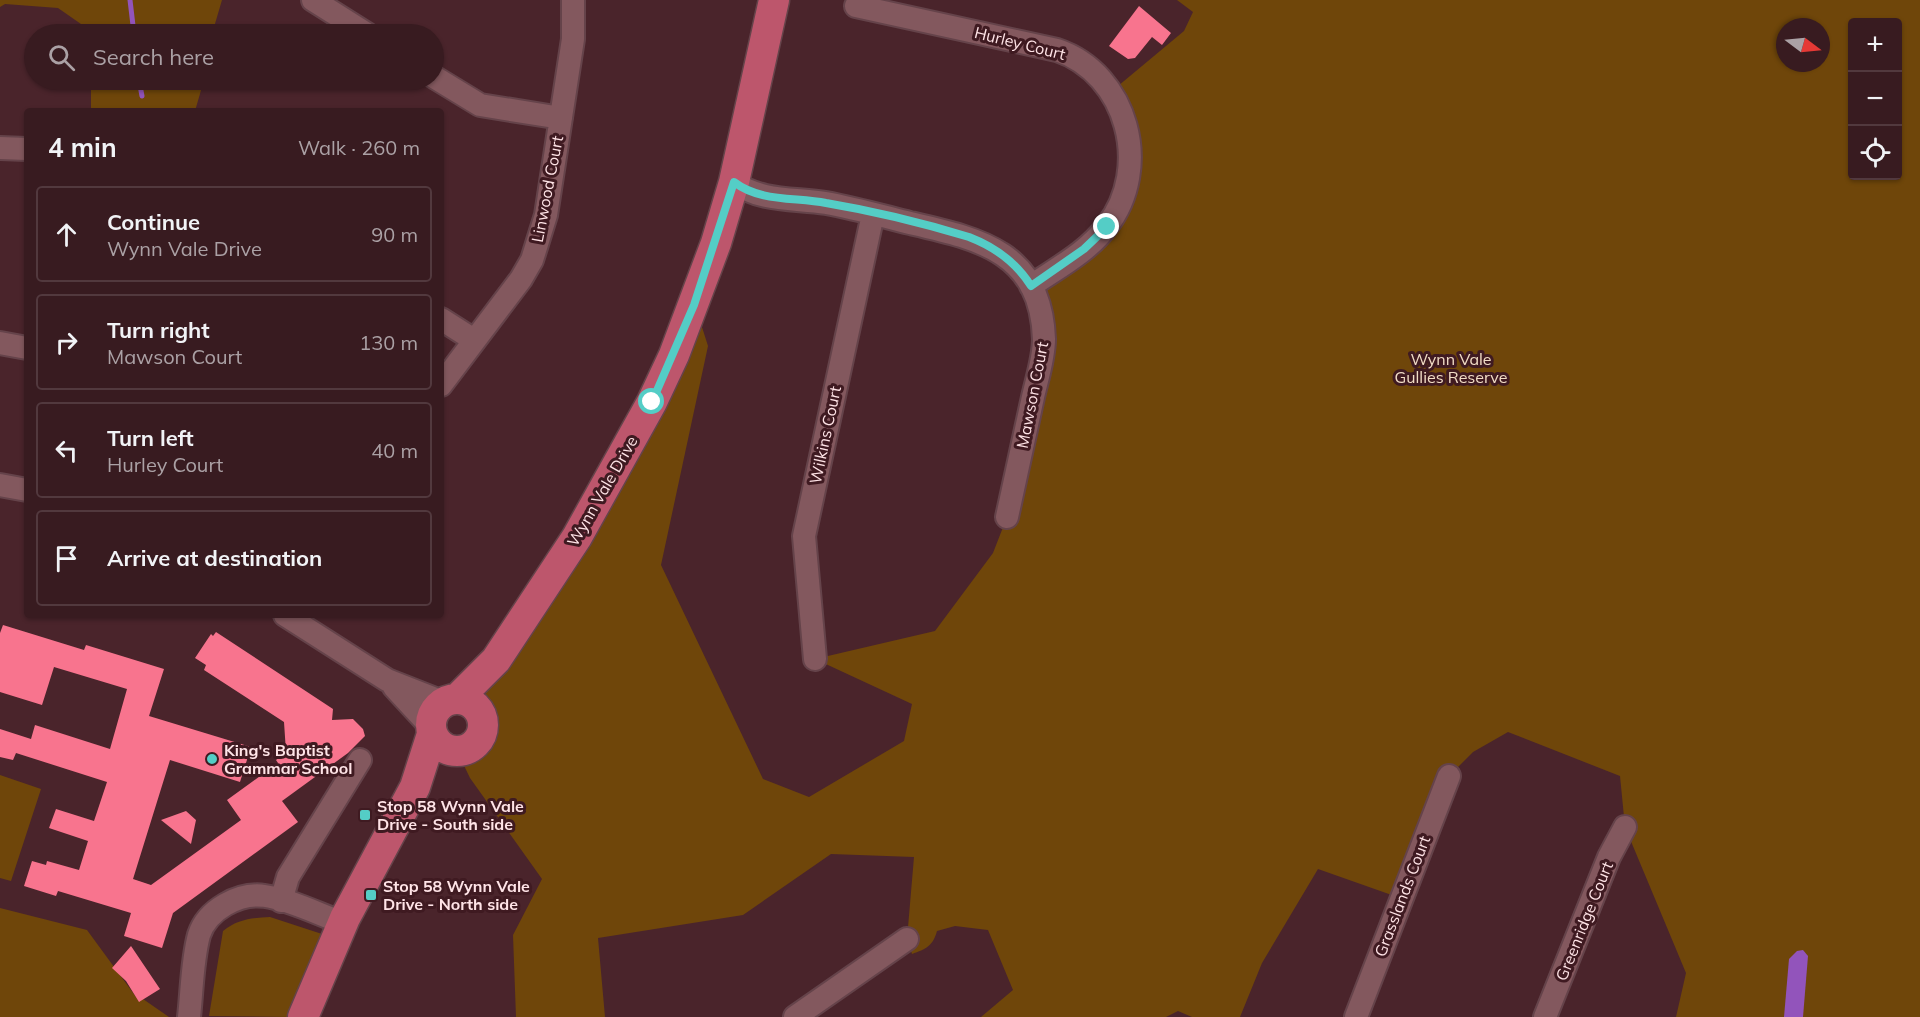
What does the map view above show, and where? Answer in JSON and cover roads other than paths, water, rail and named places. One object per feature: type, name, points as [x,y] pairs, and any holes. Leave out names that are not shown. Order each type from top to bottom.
[{"type":"main road","name":"Wynn Vale Drive","points":[[303,1017],[343,923],[415,787],[441,715],[496,660],[577,537],[652,402],[694,305],[734,182],[774,0]]},
{"type":"main road","name":"Wynn Vale Drive","points":[[482,716],[486,689],[496,660]]},
{"type":"main road","points":[[472,703],[482,716],[480,737],[471,747],[457,751],[442,747],[441,715],[472,703]]},
{"type":"main road","name":"Wynn Vale Drive","points":[[415,787],[457,751]]},
{"type":"street","points":[[313,0],[351,24]]},
{"type":"street","name":"Linwood Court","points":[[444,381],[510,295],[532,260],[546,215],[573,39],[573,0]]},
{"type":"street","name":"Hurley Court","points":[[856,6],[1057,50],[1074,56],[1108,85],[1117,100],[1128,136],[1127,173],[1118,208],[1107,227],[1084,249],[1031,286]]},
{"type":"street","points":[[444,83],[480,105],[561,118]]},
{"type":"street","points":[[0,148],[24,150]]},
{"type":"street","name":"Mawson Court","points":[[734,182],[746,191],[786,199],[825,203],[963,235],[987,244],[1005,256],[1031,286],[1039,306],[1044,340],[1007,517]]},
{"type":"street","name":"Wilkins Court","points":[[815,659],[804,536],[873,214]]},
{"type":"street","points":[[444,321],[474,340]]},
{"type":"street","points":[[0,343],[24,347]]},
{"type":"street","points":[[0,485],[24,489]]},
{"type":"street","points":[[294,618],[441,715]]},
{"type":"street","points":[[280,901],[288,877],[360,760]]},
{"type":"street","name":"Grasslands Court","points":[[1356,1017],[1449,776]]},
{"type":"street","name":"Greenridge Court","points":[[1545,1017],[1609,857],[1625,827]]},
{"type":"street","points":[[189,1017],[200,933],[212,915],[223,905],[248,896],[265,896],[343,923]]},
{"type":"street","points":[[795,1017],[907,939]]},
{"type":"waterway","points":[[130,0],[133,24]]},
{"type":"waterway","points":[[141,90],[142,96]]},
{"type":"place","name":"King's Baptist Grammar School","points":[[212,759]]},
{"type":"place","name":"Stop 58 Wynn Vale Drive - South side","points":[[365,815]]},
{"type":"place","name":"Stop 58 Wynn Vale Drive - North side","points":[[371,895]]},
{"type":"park label","name":"Wynn Vale Gullies Reserve","points":[[1451,368]]}]
